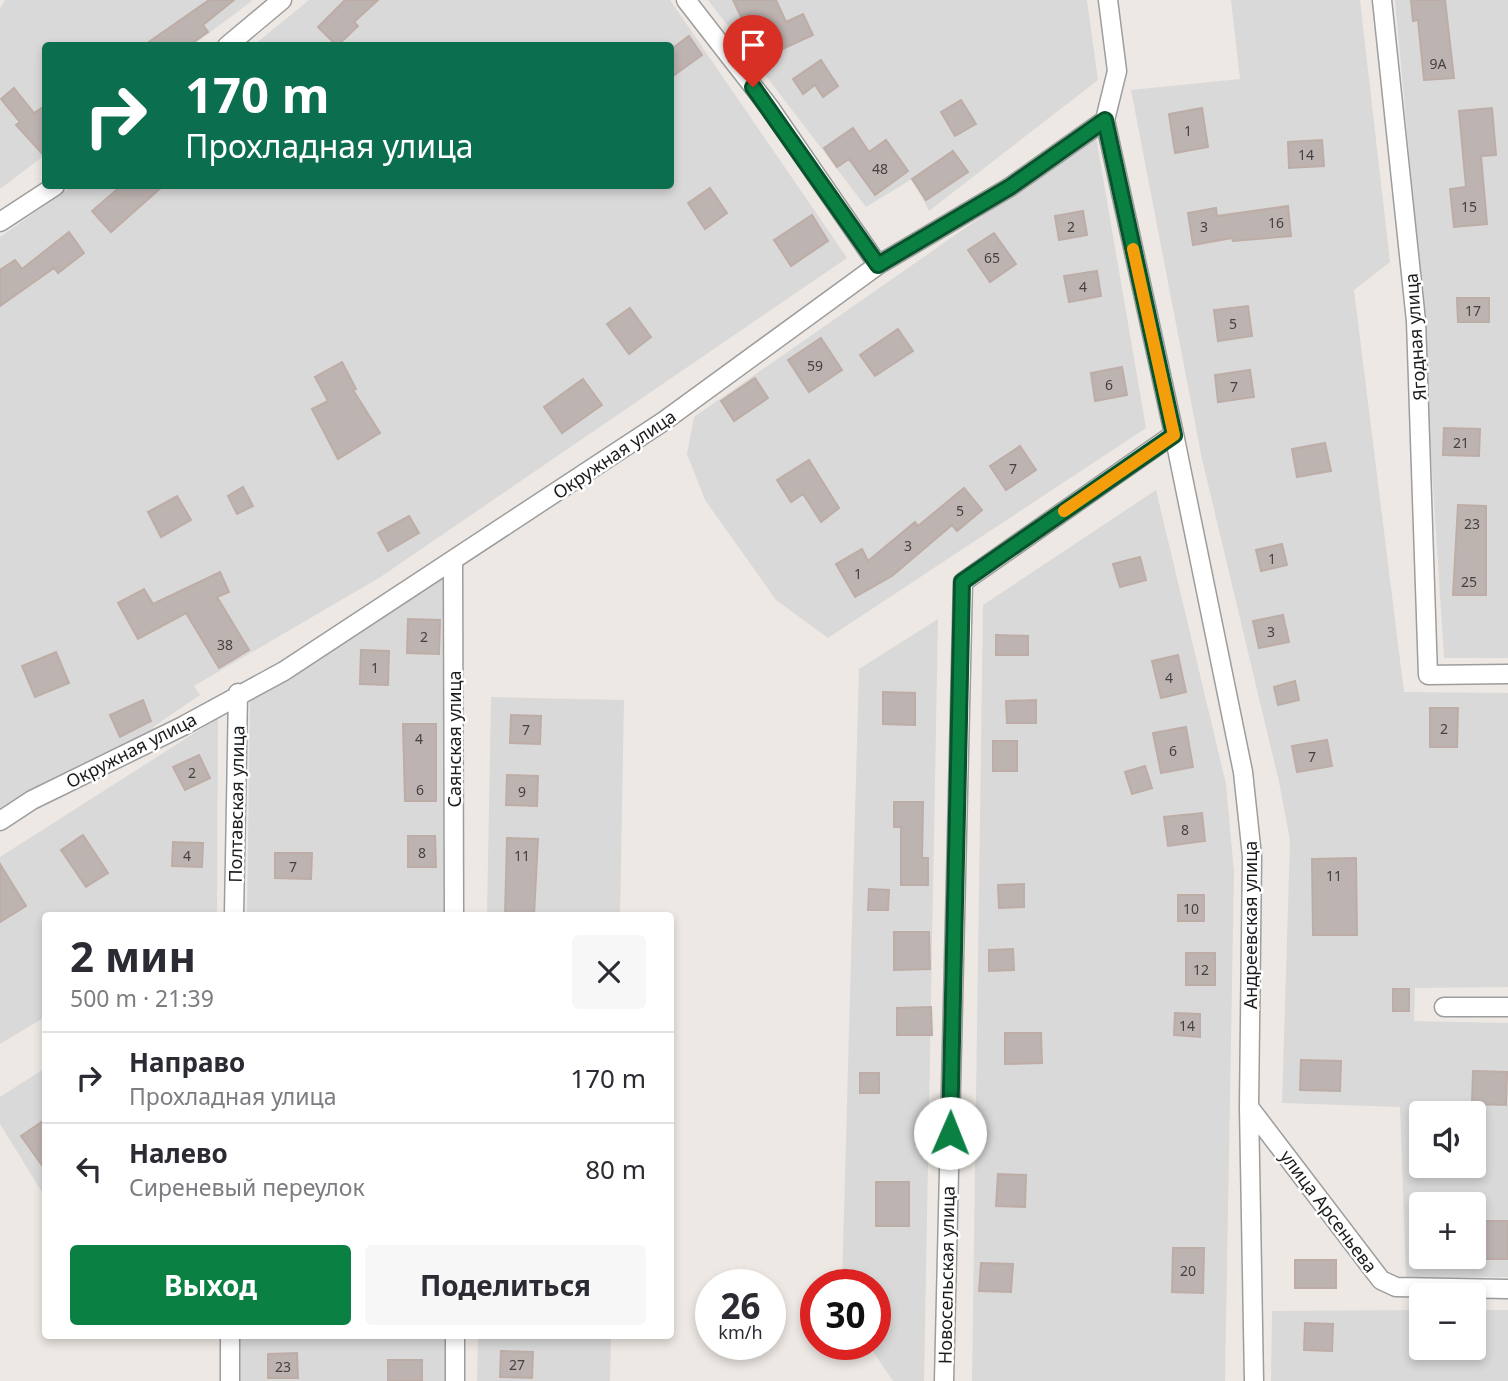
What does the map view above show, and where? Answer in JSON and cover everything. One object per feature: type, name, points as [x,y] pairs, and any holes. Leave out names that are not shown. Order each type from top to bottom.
[{"type":"street","points":[[232,42],[282,0]]},
{"type":"street","points":[[686,0],[770,108],[878,265]]},
{"type":"street","points":[[1105,120],[1117,71],[1108,0]]},
{"type":"street","name":"Ягодная улица","points":[[1382,0],[1416,321],[1428,675],[1508,674]]},
{"type":"street","name":"Окружная улица","points":[[0,821],[32,800],[183,726],[284,671],[453,562],[688,404],[878,265],[1010,187],[1105,120]]},
{"type":"street","name":"Андреевская улица","points":[[1105,120],[1174,435],[1245,784],[1252,856],[1249,1107],[1254,1381]]},
{"type":"street","points":[[0,222],[50,189]]},
{"type":"street","name":"Новосельская улица","points":[[944,1381],[962,582],[1174,435]]},
{"type":"street","name":"Саянская улица","points":[[453,562],[454,912]]},
{"type":"street","name":"Полтавская улица","points":[[234,912],[238,694]]},
{"type":"street","points":[[1444,1007],[1508,1007]]},
{"type":"street","name":"улица Арсеньева","points":[[1249,1107],[1381,1280],[1396,1287],[1508,1289]]},
{"type":"street","points":[[230,1339],[230,1381]]},
{"type":"street","points":[[455,1339],[455,1381]]},
{"type":"shaded area","points":[[5,0],[252,1],[197,42],[42,42],[42,157],[0,189],[0,8]]},
{"type":"shaded area","points":[[309,0],[670,0],[847,258],[379,578],[194,686],[200,695],[153,727],[153,734],[0,813],[0,237],[68,189],[674,189],[674,42],[258,42]]},
{"type":"shaded area","points":[[708,0],[1087,0],[1098,80],[929,211],[912,179],[866,207]]},
{"type":"shaded area","points":[[1231,0],[1360,0],[1390,262],[1354,290],[1404,692],[1508,693],[1508,987],[1415,988],[1414,1021],[1508,1023],[1508,1277],[1406,1278],[1400,1107],[1282,1103],[1290,840],[1279,782],[1202,459],[1131,90],[1240,79]]},
{"type":"shaded area","points":[[1395,0],[1508,0],[1508,658],[1444,658],[1418,252]]},
{"type":"shaded area","points":[[1096,137],[1146,428],[828,638],[776,600],[705,500],[687,454],[694,417]]},
{"type":"shaded area","points":[[1156,490],[1226,784],[1234,872],[1225,1381],[972,1381],[983,605]]},
{"type":"shaded area","points":[[455,570],[453,912],[247,912],[250,696]]},
{"type":"shaded area","points":[[938,619],[924,1381],[893,1381],[879,1360],[891,1360],[891,1269],[842,1269],[859,669]]},
{"type":"shaded area","points":[[491,697],[624,700],[620,912],[487,912]]},
{"type":"shaded area","points":[[218,718],[217,912],[42,912],[42,1019],[0,1044],[0,857]]},
{"type":"shaded area","points":[[42,1070],[42,1192],[0,1124],[0,1097]]},
{"type":"shaded area","points":[[1409,1310],[1409,1360],[1486,1360],[1486,1310],[1508,1310],[1508,1381],[1271,1381],[1272,1311]]},
{"type":"shaded area","points":[[240,1339],[452,1339],[452,1381],[240,1381]]},
{"type":"shaded area","points":[[478,1339],[611,1339],[610,1381],[477,1381]]},
{"type":"building","points":[[209,0],[234,0],[203,25],[208,32],[194,42],[149,42]]},
{"type":"building","points":[[345,0],[378,0],[354,22],[358,26],[341,42],[333,42],[318,27]]},
{"type":"building","points":[[733,0],[776,0],[786,22],[803,14],[813,35],[765,57],[750,25],[746,27]]},
{"type":"building","points":[[1411,0],[1445,0],[1454,78],[1424,80],[1418,20],[1413,21]]},
{"type":"building","points":[[689,36],[702,55],[674,75],[674,47]]},
{"type":"building","points":[[821,60],[838,86],[823,97],[815,85],[803,94],[793,79]]},
{"type":"building","points":[[14,88],[34,113],[42,108],[42,154],[16,125],[20,122],[1,99]]},
{"type":"building","points":[[961,100],[976,124],[955,136],[941,112]]},
{"type":"building","points":[[1202,108],[1208,147],[1175,153],[1169,114]]},
{"type":"building","points":[[1492,108],[1496,155],[1481,156],[1487,224],[1454,227],[1450,189],[1466,187],[1459,111]]},
{"type":"building","points":[[853,128],[869,152],[886,140],[908,171],[875,195],[849,159],[837,167],[824,148]]},
{"type":"building","points":[[1322,140],[1324,166],[1289,168],[1288,142]]},
{"type":"building","points":[[953,151],[968,172],[926,200],[912,179]]},
{"type":"building","points":[[710,188],[727,213],[705,229],[688,203]]},
{"type":"building","points":[[118,189],[160,189],[111,232],[92,211]]},
{"type":"building","points":[[1288,206],[1291,236],[1233,241],[1232,238],[1193,245],[1188,213],[1216,208],[1217,216]]},
{"type":"building","points":[[1083,211],[1087,235],[1059,240],[1055,216]]},
{"type":"building","points":[[812,215],[828,241],[791,266],[774,240]]},
{"type":"building","points":[[69,232],[84,253],[58,273],[54,268],[0,306],[0,270],[15,260],[22,269]]},
{"type":"building","points":[[994,233],[1016,264],[990,282],[968,250]]},
{"type":"building","points":[[1097,271],[1101,296],[1069,302],[1064,276]]},
{"type":"building","points":[[1457,298],[1489,298],[1489,322],[1458,322]]},
{"type":"building","points":[[1248,306],[1252,336],[1218,341],[1214,310]]},
{"type":"building","points":[[630,308],[651,337],[629,354],[607,324]]},
{"type":"building","points":[[898,329],[913,351],[875,376],[860,355]]},
{"type":"building","points":[[821,338],[842,370],[809,392],[788,360]]},
{"type":"building","points":[[342,362],[356,389],[353,390],[380,433],[338,459],[312,409],[328,401],[315,377]]},
{"type":"building","points":[[1122,367],[1127,395],[1095,401],[1091,373]]},
{"type":"building","points":[[1250,370],[1254,397],[1218,402],[1215,375]]},
{"type":"building","points":[[755,378],[768,398],[734,421],[721,401]]},
{"type":"building","points":[[583,379],[602,405],[562,433],[544,407]]},
{"type":"building","points":[[1444,428],[1480,429],[1479,456],[1443,455]]},
{"type":"building","points":[[1325,443],[1331,471],[1297,477],[1292,449]]},
{"type":"building","points":[[1020,446],[1036,470],[1006,490],[990,466]]},
{"type":"building","points":[[809,460],[839,508],[821,522],[803,494],[791,502],[777,480]]},
{"type":"building","points":[[243,487],[253,506],[237,514],[228,496]]},
{"type":"building","points":[[964,488],[982,510],[957,531],[952,525],[892,576],[855,597],[836,564],[862,549],[868,561],[915,522],[918,526]]},
{"type":"building","points":[[177,496],[191,520],[161,537],[148,512]]},
{"type":"building","points":[[1458,505],[1486,506],[1486,595],[1453,595]]},
{"type":"building","points":[[409,516],[419,533],[388,551],[378,533]]},
{"type":"building","points":[[1282,544],[1287,565],[1261,571],[1256,550]]},
{"type":"building","points":[[1140,557],[1146,580],[1120,587],[1113,564]]},
{"type":"building","points":[[220,572],[229,592],[217,597],[249,650],[219,668],[186,613],[138,639],[118,603],[144,589],[153,604]]},
{"type":"building","points":[[1283,615],[1289,642],[1259,648],[1253,621]]},
{"type":"building","points":[[408,619],[440,620],[439,654],[407,653]]},
{"type":"building","points":[[996,635],[1028,636],[1028,655],[996,655]]},
{"type":"building","points":[[361,650],[389,651],[388,685],[360,684]]},
{"type":"building","points":[[56,652],[69,683],[35,697],[22,666]]},
{"type":"building","points":[[1178,655],[1186,692],[1161,698],[1152,661]]},
{"type":"building","points":[[1295,681],[1299,700],[1278,705],[1274,687]]},
{"type":"building","points":[[883,692],[915,693],[915,725],[883,724]]},
{"type":"building","points":[[143,700],[151,721],[120,737],[110,715]]},
{"type":"building","points":[[1036,700],[1036,723],[1007,723],[1006,701]]},
{"type":"building","points":[[1430,708],[1458,708],[1457,747],[1430,747]]},
{"type":"building","points":[[511,715],[541,716],[540,744],[510,743]]},
{"type":"building","points":[[403,724],[436,724],[436,801],[405,801]]},
{"type":"building","points":[[1186,727],[1193,767],[1161,773],[1153,733]]},
{"type":"building","points":[[1327,740],[1332,766],[1297,772],[1292,746]]},
{"type":"building","points":[[993,741],[1017,741],[1017,771],[993,771]]},
{"type":"building","points":[[199,755],[210,778],[185,790],[173,767]]},
{"type":"building","points":[[1145,766],[1152,788],[1132,794],[1125,772]]},
{"type":"building","points":[[507,775],[538,776],[537,806],[506,805]]},
{"type":"building","points":[[894,802],[923,802],[922,858],[928,858],[928,885],[901,885],[901,827],[894,827]]},
{"type":"building","points":[[1202,813],[1205,841],[1168,846],[1164,817]]},
{"type":"building","points":[[83,835],[108,873],[86,887],[61,850]]},
{"type":"building","points":[[408,836],[435,836],[436,867],[408,867]]},
{"type":"building","points":[[507,838],[538,839],[534,912],[505,912]]},
{"type":"building","points":[[173,842],[203,843],[202,867],[172,866]]},
{"type":"building","points":[[275,853],[312,853],[311,879],[275,878]]},
{"type":"building","points":[[1356,858],[1357,935],[1313,935],[1312,859]]},
{"type":"building","points":[[0,864],[26,906],[0,922]]},
{"type":"building","points":[[1024,884],[1024,907],[999,908],[998,885]]},
{"type":"building","points":[[869,889],[889,890],[888,910],[868,910]]},
{"type":"building","points":[[1178,895],[1204,895],[1204,921],[1178,921]]},
{"type":"building","points":[[894,932],[929,932],[930,969],[894,970]]},
{"type":"building","points":[[1013,949],[1014,970],[989,971],[989,950]]},
{"type":"building","points":[[1186,953],[1215,953],[1215,985],[1186,985]]},
{"type":"building","points":[[1393,989],[1409,989],[1409,1011],[1393,1011]]},
{"type":"building","points":[[931,1007],[932,1035],[897,1035],[897,1008]]},
{"type":"building","points":[[1175,1013],[1200,1014],[1200,1037],[1174,1035]]},
{"type":"building","points":[[1005,1033],[1041,1033],[1042,1063],[1005,1064]]},
{"type":"building","points":[[1301,1060],[1341,1061],[1340,1091],[1300,1090]]},
{"type":"building","points":[[1473,1071],[1507,1072],[1506,1105],[1472,1101]]},
{"type":"building","points":[[860,1073],[879,1073],[879,1093],[860,1093]]},
{"type":"building","points":[[42,1122],[42,1165],[21,1136]]},
{"type":"building","points":[[998,1174],[1026,1175],[1025,1207],[996,1206]]},
{"type":"building","points":[[876,1182],[909,1182],[909,1226],[876,1226]]},
{"type":"building","points":[[1486,1221],[1508,1221],[1508,1259],[1486,1259]]},
{"type":"building","points":[[1173,1248],[1204,1248],[1203,1293],[1172,1292]]},
{"type":"building","points":[[1295,1260],[1336,1260],[1336,1288],[1295,1288]]},
{"type":"building","points":[[981,1263],[1013,1264],[1011,1292],[979,1291]]},
{"type":"building","points":[[1305,1323],[1333,1324],[1332,1351],[1304,1350]]},
{"type":"building","points":[[501,1351],[533,1352],[532,1378],[500,1377]]},
{"type":"building","points":[[297,1353],[298,1378],[268,1378],[268,1354]]},
{"type":"building","points":[[388,1360],[422,1360],[422,1381],[388,1381]]},
{"type":"slow traffic","points":[[1064,511],[1174,435],[1133,249]]},
{"type":"route","points":[[753,87],[878,265],[1010,187],[1105,120],[1174,435],[962,582],[950,1133]]}]
